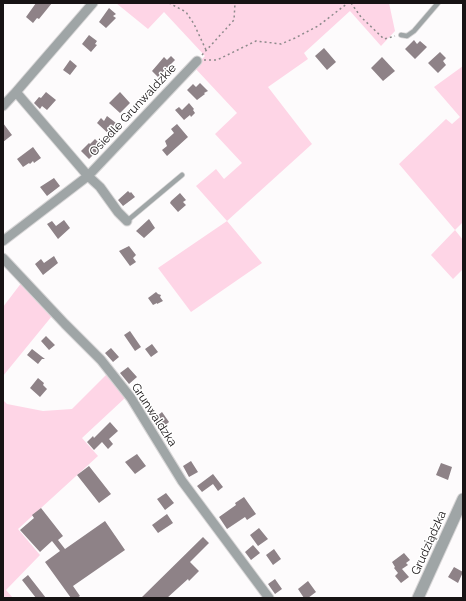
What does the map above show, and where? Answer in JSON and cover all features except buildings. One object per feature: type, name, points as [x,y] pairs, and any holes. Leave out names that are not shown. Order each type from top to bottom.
[{"type":"street","points":[[3,106],[93,3]]},
{"type":"street","name":"Osiedle Grunwaldzkie","points":[[3,241],[88,176],[197,61]]},
{"type":"street","name":"Osiedle Grunwaldzkie","points":[[16,92],[88,176],[100,187],[118,212],[127,221]]},
{"type":"street","name":"Grunwaldzka","points":[[3,258],[101,360],[131,398],[182,481],[269,598]]},
{"type":"street","name":"Grudziądzka","points":[[418,598],[463,499]]},
{"type":"lane","points":[[401,35],[407,36],[414,31],[438,3]]},
{"type":"lane","points":[[127,221],[182,175]]},
{"type":"path","points":[[169,3],[186,12],[194,24],[206,51]]},
{"type":"path","points":[[197,61],[234,20],[235,3]]},
{"type":"path","points":[[197,61],[217,60],[256,41],[281,44],[318,26],[348,3]]},
{"type":"path","points":[[351,3],[361,17],[384,39],[401,35]]},
{"type":"shaded area","points":[[116,3],[389,3],[395,31],[381,46],[350,11],[304,53],[308,59],[268,87],[312,144],[227,221],[196,186],[216,169],[224,179],[242,163],[215,134],[237,113],[194,67],[205,56],[164,12],[148,29]]},
{"type":"shaded area","points":[[463,66],[463,222],[455,230],[399,164],[446,119],[452,124],[460,117],[434,87]]},
{"type":"shaded area","points":[[227,221],[262,263],[191,312],[158,268]]},
{"type":"shaded area","points":[[455,230],[463,240],[463,269],[453,279],[431,255]]},
{"type":"shaded area","points":[[22,282],[52,316],[3,376],[3,307]]},
{"type":"shaded area","points":[[107,374],[125,398],[82,438],[98,456],[18,529],[40,555],[6,590],[13,598],[3,598],[3,400],[7,404],[43,411],[72,409]]}]
